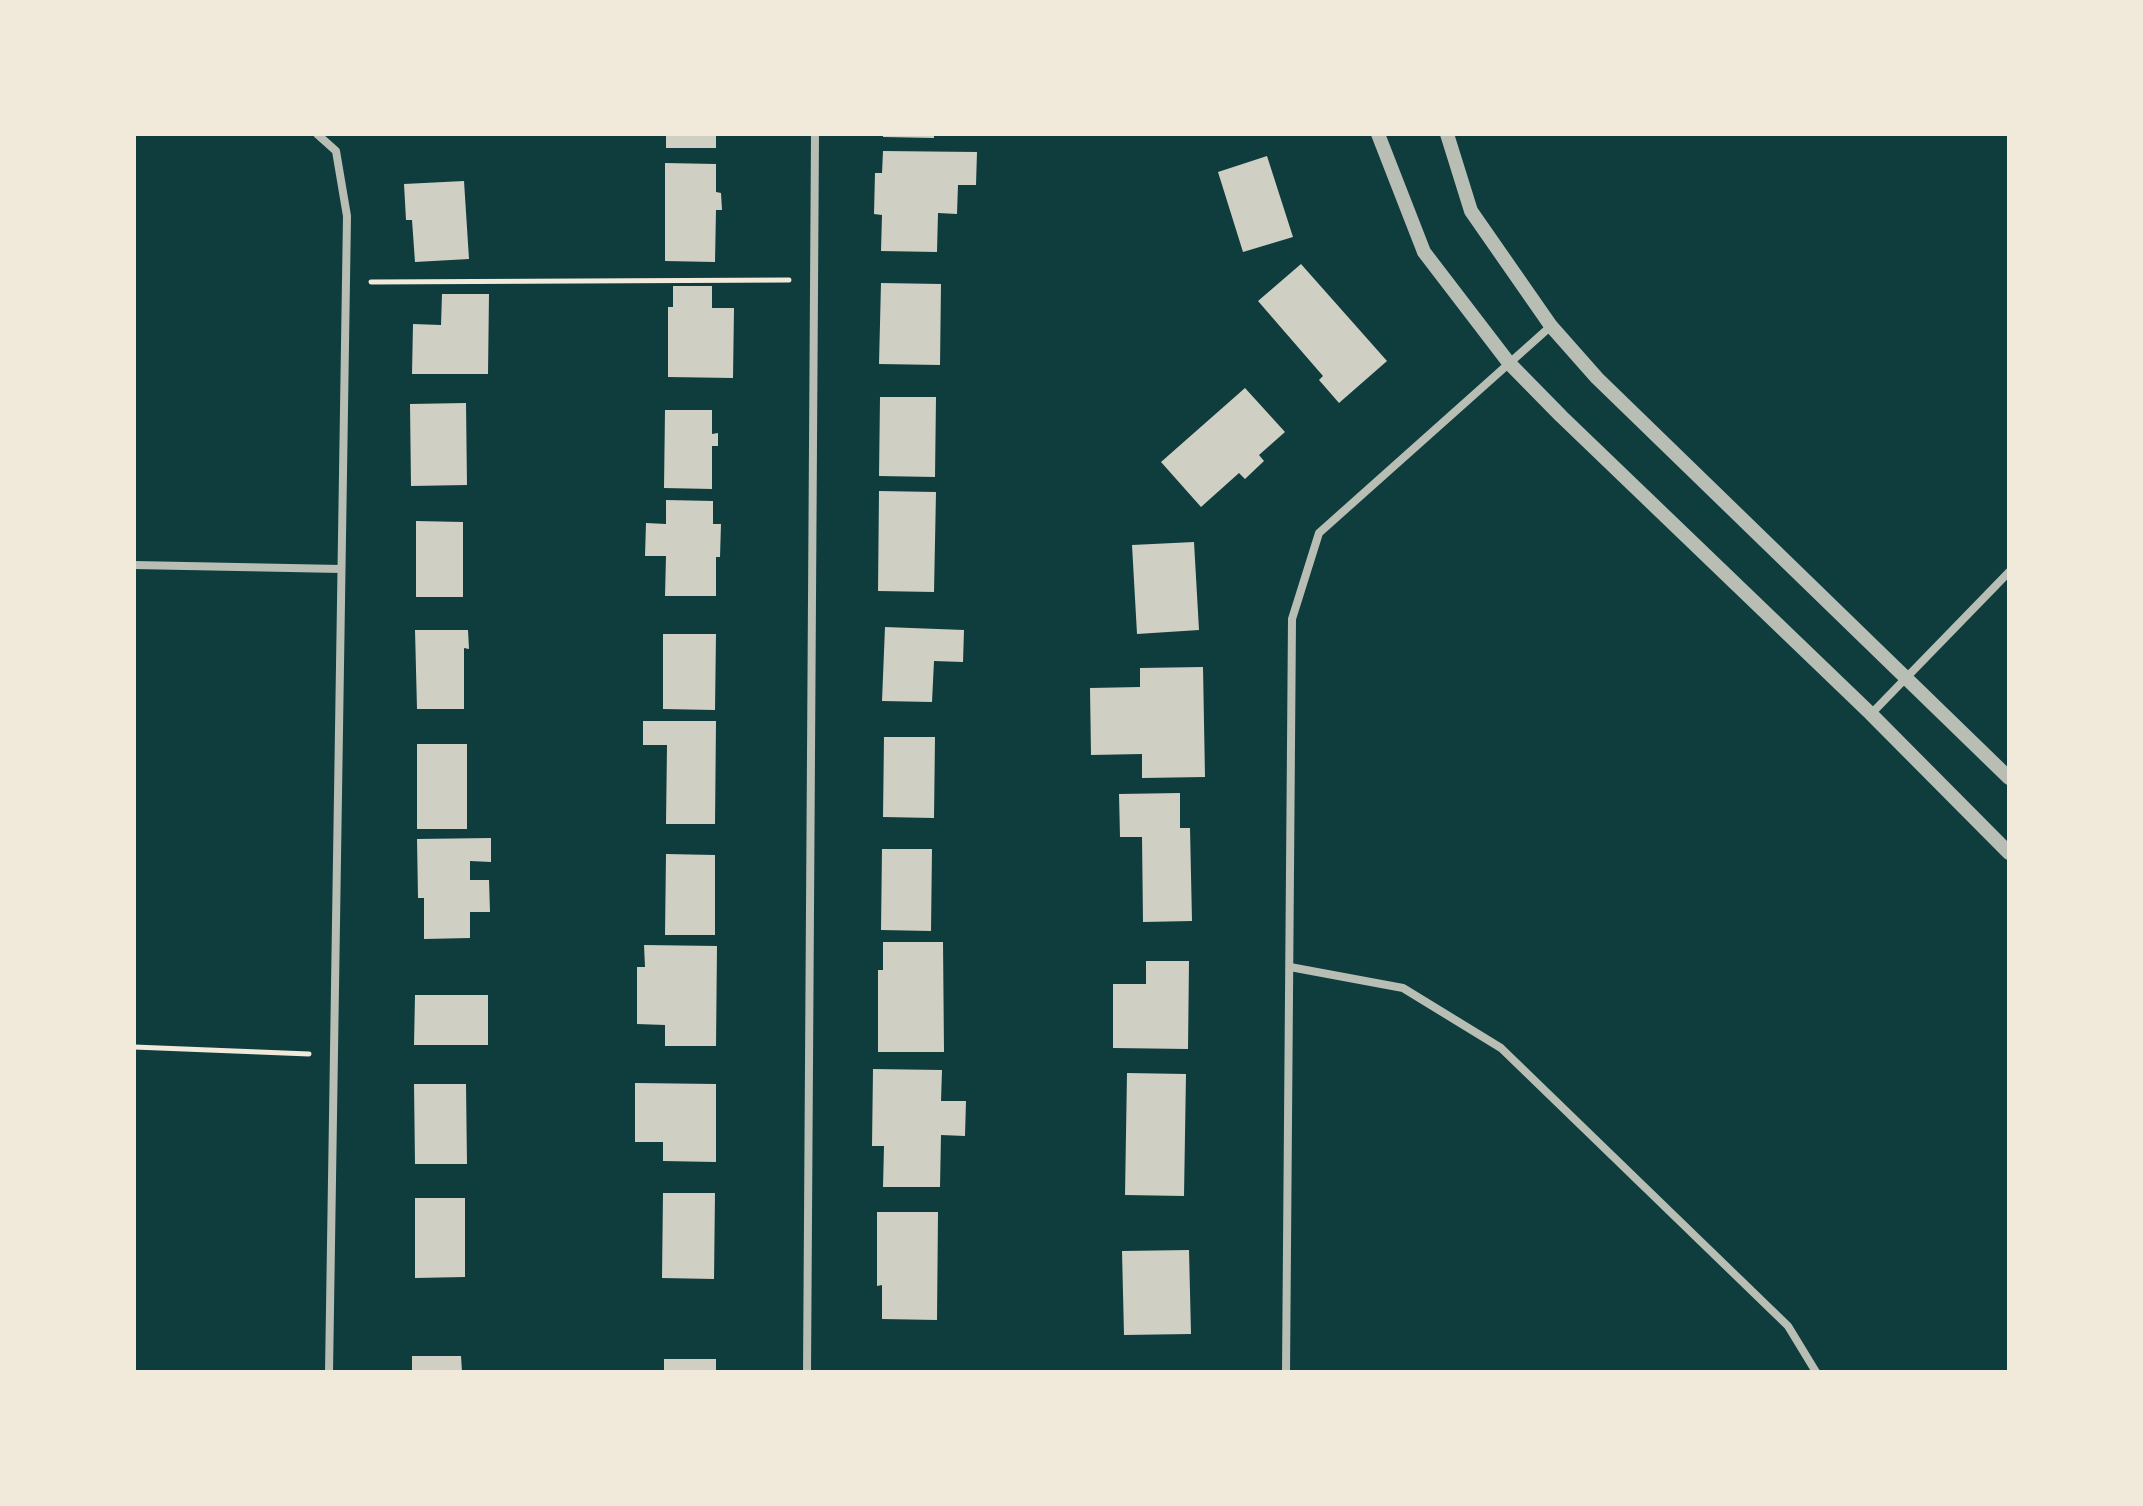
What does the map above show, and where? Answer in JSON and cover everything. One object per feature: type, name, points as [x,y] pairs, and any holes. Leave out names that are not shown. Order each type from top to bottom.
[{"type":"street","points":[[317,134],[336,151],[347,216],[329,1372]]},
{"type":"street","points":[[807,1372],[815,134]]},
{"type":"street","points":[[1378,134],[1424,252],[1509,363],[1871,714],[2009,853]]},
{"type":"street","points":[[1447,134],[1471,211],[1551,326],[1597,378],[2009,778]]},
{"type":"street","points":[[1286,1372],[1292,619],[1319,533],[1551,326]]},
{"type":"street","points":[[134,565],[341,569]]},
{"type":"street","points":[[1871,714],[2009,572]]},
{"type":"street","points":[[1290,967],[1403,988],[1501,1048],[1788,1326],[1816,1372]]},
{"type":"path","points":[[346,282],[815,280]]},
{"type":"path","points":[[134,1047],[334,1055]]},
{"type":"building","points":[[666,134],[716,134],[716,148],[666,148]]},
{"type":"building","points":[[883,134],[934,134],[934,138],[883,137]]},
{"type":"building","points":[[883,151],[977,152],[976,185],[958,185],[957,214],[938,213],[937,252],[881,251],[882,215],[874,214],[875,173],[882,173]]},
{"type":"building","points":[[1267,156],[1293,237],[1243,252],[1218,172]]},
{"type":"building","points":[[665,163],[716,164],[716,192],[721,193],[722,210],[716,210],[715,262],[665,261]]},
{"type":"building","points":[[464,181],[469,259],[415,262],[412,220],[406,220],[404,184]]},
{"type":"building","points":[[1301,264],[1387,361],[1339,403],[1319,380],[1323,376],[1258,301]]},
{"type":"building","points":[[881,283],[941,284],[940,365],[879,364]]},
{"type":"building","points":[[673,286],[712,286],[712,308],[734,308],[733,378],[668,377],[668,307],[673,307]]},
{"type":"building","points":[[442,294],[489,294],[488,374],[412,374],[413,324],[441,325]]},
{"type":"building","points":[[1245,388],[1285,432],[1259,455],[1264,461],[1245,479],[1239,473],[1201,507],[1161,462]]},
{"type":"building","points":[[880,397],[936,397],[935,477],[879,476]]},
{"type":"building","points":[[466,403],[467,485],[411,486],[410,404]]},
{"type":"building","points":[[665,410],[712,410],[712,434],[718,433],[718,446],[712,446],[712,489],[664,488]]},
{"type":"building","points":[[879,491],[936,492],[934,592],[878,591]]},
{"type":"building","points":[[666,500],[713,501],[713,524],[721,524],[720,557],[716,557],[716,596],[665,596],[666,556],[645,556],[646,523],[666,524]]},
{"type":"building","points":[[416,521],[463,522],[463,597],[416,597]]},
{"type":"building","points":[[1194,542],[1199,630],[1137,634],[1132,545]]},
{"type":"building","points":[[885,627],[964,630],[963,662],[934,661],[932,702],[882,701]]},
{"type":"building","points":[[415,630],[468,630],[469,649],[464,648],[464,709],[417,709]]},
{"type":"building","points":[[663,634],[716,634],[715,710],[663,709]]},
{"type":"building","points":[[1203,667],[1205,777],[1142,778],[1142,754],[1091,755],[1090,688],[1140,687],[1140,668]]},
{"type":"building","points":[[643,721],[716,721],[715,824],[666,824],[667,745],[643,745]]},
{"type":"building","points":[[884,737],[935,737],[934,818],[883,817]]},
{"type":"building","points":[[417,744],[467,744],[467,829],[417,829]]},
{"type":"building","points":[[1180,793],[1180,828],[1190,828],[1192,921],[1143,922],[1142,837],[1120,837],[1119,794]]},
{"type":"building","points":[[491,838],[491,862],[470,861],[470,880],[489,880],[490,912],[470,912],[470,938],[424,939],[424,898],[418,898],[417,839]]},
{"type":"building","points":[[882,849],[932,849],[931,931],[881,930]]},
{"type":"building","points":[[666,854],[715,855],[715,935],[665,935]]},
{"type":"building","points":[[883,942],[943,942],[944,1052],[878,1052],[878,970],[883,970]]},
{"type":"building","points":[[644,945],[717,946],[716,1046],[665,1046],[665,1025],[637,1024],[637,967],[645,967]]},
{"type":"building","points":[[1146,961],[1189,961],[1188,1049],[1113,1048],[1113,984],[1146,984]]},
{"type":"building","points":[[415,995],[488,995],[488,1045],[414,1045]]},
{"type":"building","points":[[873,1069],[942,1070],[941,1101],[966,1101],[965,1136],[941,1135],[940,1187],[883,1187],[884,1146],[872,1146]]},
{"type":"building","points":[[1127,1073],[1186,1074],[1184,1196],[1125,1195]]},
{"type":"building","points":[[635,1083],[716,1084],[716,1162],[663,1161],[663,1142],[635,1142]]},
{"type":"building","points":[[414,1084],[466,1084],[467,1164],[415,1164]]},
{"type":"building","points":[[663,1193],[715,1193],[714,1279],[662,1278]]},
{"type":"building","points":[[415,1198],[465,1198],[465,1277],[415,1278]]},
{"type":"building","points":[[877,1212],[938,1212],[937,1320],[882,1319],[882,1285],[877,1286]]},
{"type":"building","points":[[1189,1250],[1191,1334],[1124,1335],[1122,1251]]},
{"type":"building","points":[[412,1356],[461,1356],[462,1372],[412,1372]]},
{"type":"building","points":[[664,1359],[716,1359],[716,1372],[664,1372]]}]
